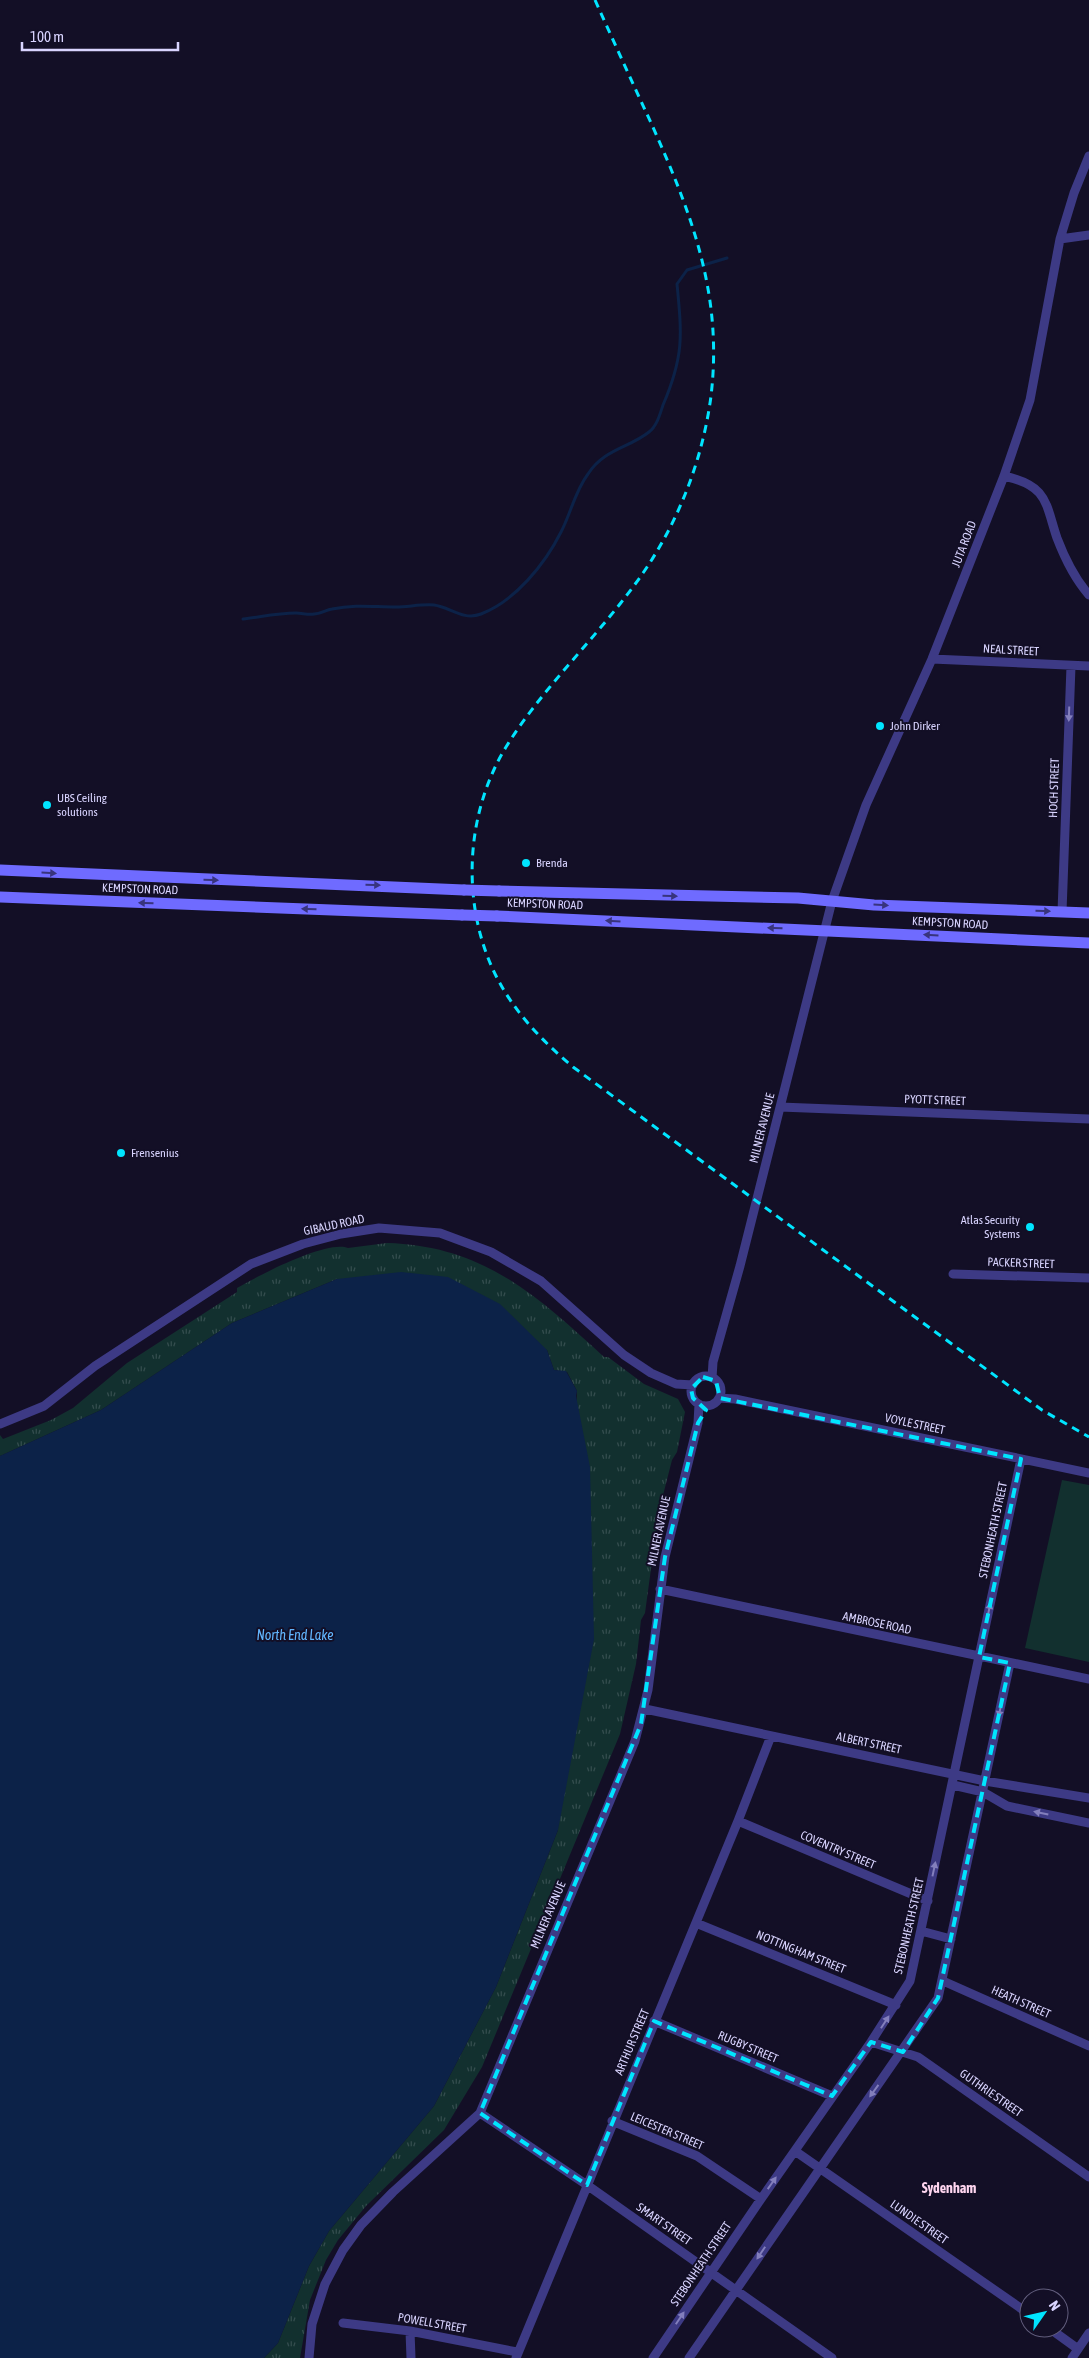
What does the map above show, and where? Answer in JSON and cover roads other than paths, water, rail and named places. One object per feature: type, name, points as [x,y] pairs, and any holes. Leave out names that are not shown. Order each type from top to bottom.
[{"type":"main road","name":"KEMPSTON ROAD","points":[[0,870],[464,890],[798,898],[1089,913]]},
{"type":"main road","name":"KEMPSTON ROAD","points":[[0,897],[497,916],[1089,943]]},
{"type":"street","name":"JUTA ROAD","points":[[824,930],[832,901],[866,805],[932,659],[1004,476],[1030,400],[1060,239],[1074,193],[1089,156]]},
{"type":"street","points":[[1060,239],[1089,235]]},
{"type":"street","points":[[1004,476],[1032,486],[1041,496],[1049,508],[1056,535],[1067,561],[1075,577],[1089,595]]},
{"type":"street","name":"NEAL STREET","points":[[932,659],[1089,666]]},
{"type":"street","name":"HOCH STREET","points":[[1062,912],[1071,666]]},
{"type":"street","name":"MILNER AVENUE","points":[[708,1378],[780,1106],[824,930]]},
{"type":"street","name":"PYOTT STREET","points":[[780,1106],[1089,1119]]},
{"type":"street","name":"GIBAUD ROAD","points":[[0,1424],[44,1406],[95,1366],[251,1264],[310,1242],[379,1228],[440,1233],[478,1246],[507,1260],[552,1289],[624,1355],[651,1373],[692,1389],[703,1405]]},
{"type":"street","name":"PACKER STREET","points":[[953,1274],[1089,1278]]},
{"type":"street","points":[[692,1389],[708,1378],[719,1394],[703,1405]]},
{"type":"street","name":"VOYLE STREET","points":[[719,1394],[1089,1473]]},
{"type":"street","name":"MILNER AVENUE","points":[[309,2358],[312,2324],[317,2307],[325,2284],[343,2250],[361,2225],[392,2192],[480,2113],[635,1740],[644,1709],[668,1539],[703,1405]]},
{"type":"street","name":"STEBONHEATH STREET","points":[[653,2358],[871,2042],[910,1981],[1021,1459]]},
{"type":"street","name":"AMBROSE ROAD","points":[[660,1589],[1089,1679]]},
{"type":"street","points":[[689,2358],[938,1998],[1010,1663]]},
{"type":"street","name":"ALBERT STREET","points":[[644,1709],[985,1781],[1004,1782],[1089,1798]]},
{"type":"street","name":"ARTHUR STREET","points":[[516,2355],[696,1923],[771,1736]]},
{"type":"street","points":[[953,1785],[983,1792],[1007,1806],[1089,1823]]},
{"type":"street","name":"COVENTRY STREET","points":[[738,1821],[928,1901]]},
{"type":"street","name":"NOTTINGHAM STREET","points":[[696,1923],[896,2005]]},
{"type":"street","points":[[921,1931],[951,1939]]},
{"type":"street","name":"HEATH STREET","points":[[943,1981],[1089,2045]]},
{"type":"street","name":"RUGBY STREET","points":[[654,2021],[832,2096]]},
{"type":"street","name":"GUTHRIE STREET","points":[[871,2042],[918,2057],[1089,2177]]},
{"type":"street","name":"SMART STREET","points":[[480,2113],[587,2185],[711,2272],[735,2292],[832,2358]]},
{"type":"street","name":"LEICESTER STREET","points":[[612,2121],[697,2156],[761,2199]]},
{"type":"street","name":"LUNDIE STREET","points":[[795,2151],[1019,2307]]},
{"type":"street","name":"POWELL STREET","points":[[343,2323],[410,2331],[516,2355]]},
{"type":"street","points":[[410,2331],[411,2358]]},
{"type":"street","points":[[1072,2358],[1089,2333]]},
{"type":"street","points":[[1063,2338],[1078,2349]]},
{"type":"water","name":"North End Lake","points":[[401,1272],[448,1277],[500,1304],[547,1350],[554,1370],[566,1371],[577,1391],[576,1396],[590,1467],[594,1639],[558,1830],[496,1987],[434,2106],[329,2231],[309,2266],[278,2343],[264,2358],[0,2358],[0,1456],[101,1410],[232,1323],[337,1279]]},
{"type":"waterway","points":[[243,619],[289,613],[316,614],[332,609],[349,607],[429,605],[440,606],[462,615],[474,616],[494,608],[506,600],[528,580],[547,556],[564,525],[580,488],[594,466],[601,459],[641,437],[654,427],[670,388],[678,359],[680,318],[677,284],[687,270],[727,258]]},
{"type":"railway","points":[[595,0],[667,158],[701,256],[712,324],[714,359],[711,396],[702,443],[688,488],[656,553],[627,595],[555,680],[521,724],[491,775],[481,805],[474,837],[472,869],[474,901],[480,933],[490,963],[505,992],[520,1013],[545,1041],[573,1067],[1042,1410],[1089,1437]]},
{"type":"place","name":"John Dirker","points":[[880,726]]},
{"type":"place","name":"UBS Ceiling solutions","points":[[47,805]]},
{"type":"place","name":"Brenda","points":[[526,863]]},
{"type":"place","name":"Frensenius","points":[[121,1153]]},
{"type":"place","name":"Atlas Security Systems","points":[[1030,1227]]},
{"type":"district","name":"Sydenham","points":[[949,2188]]}]
